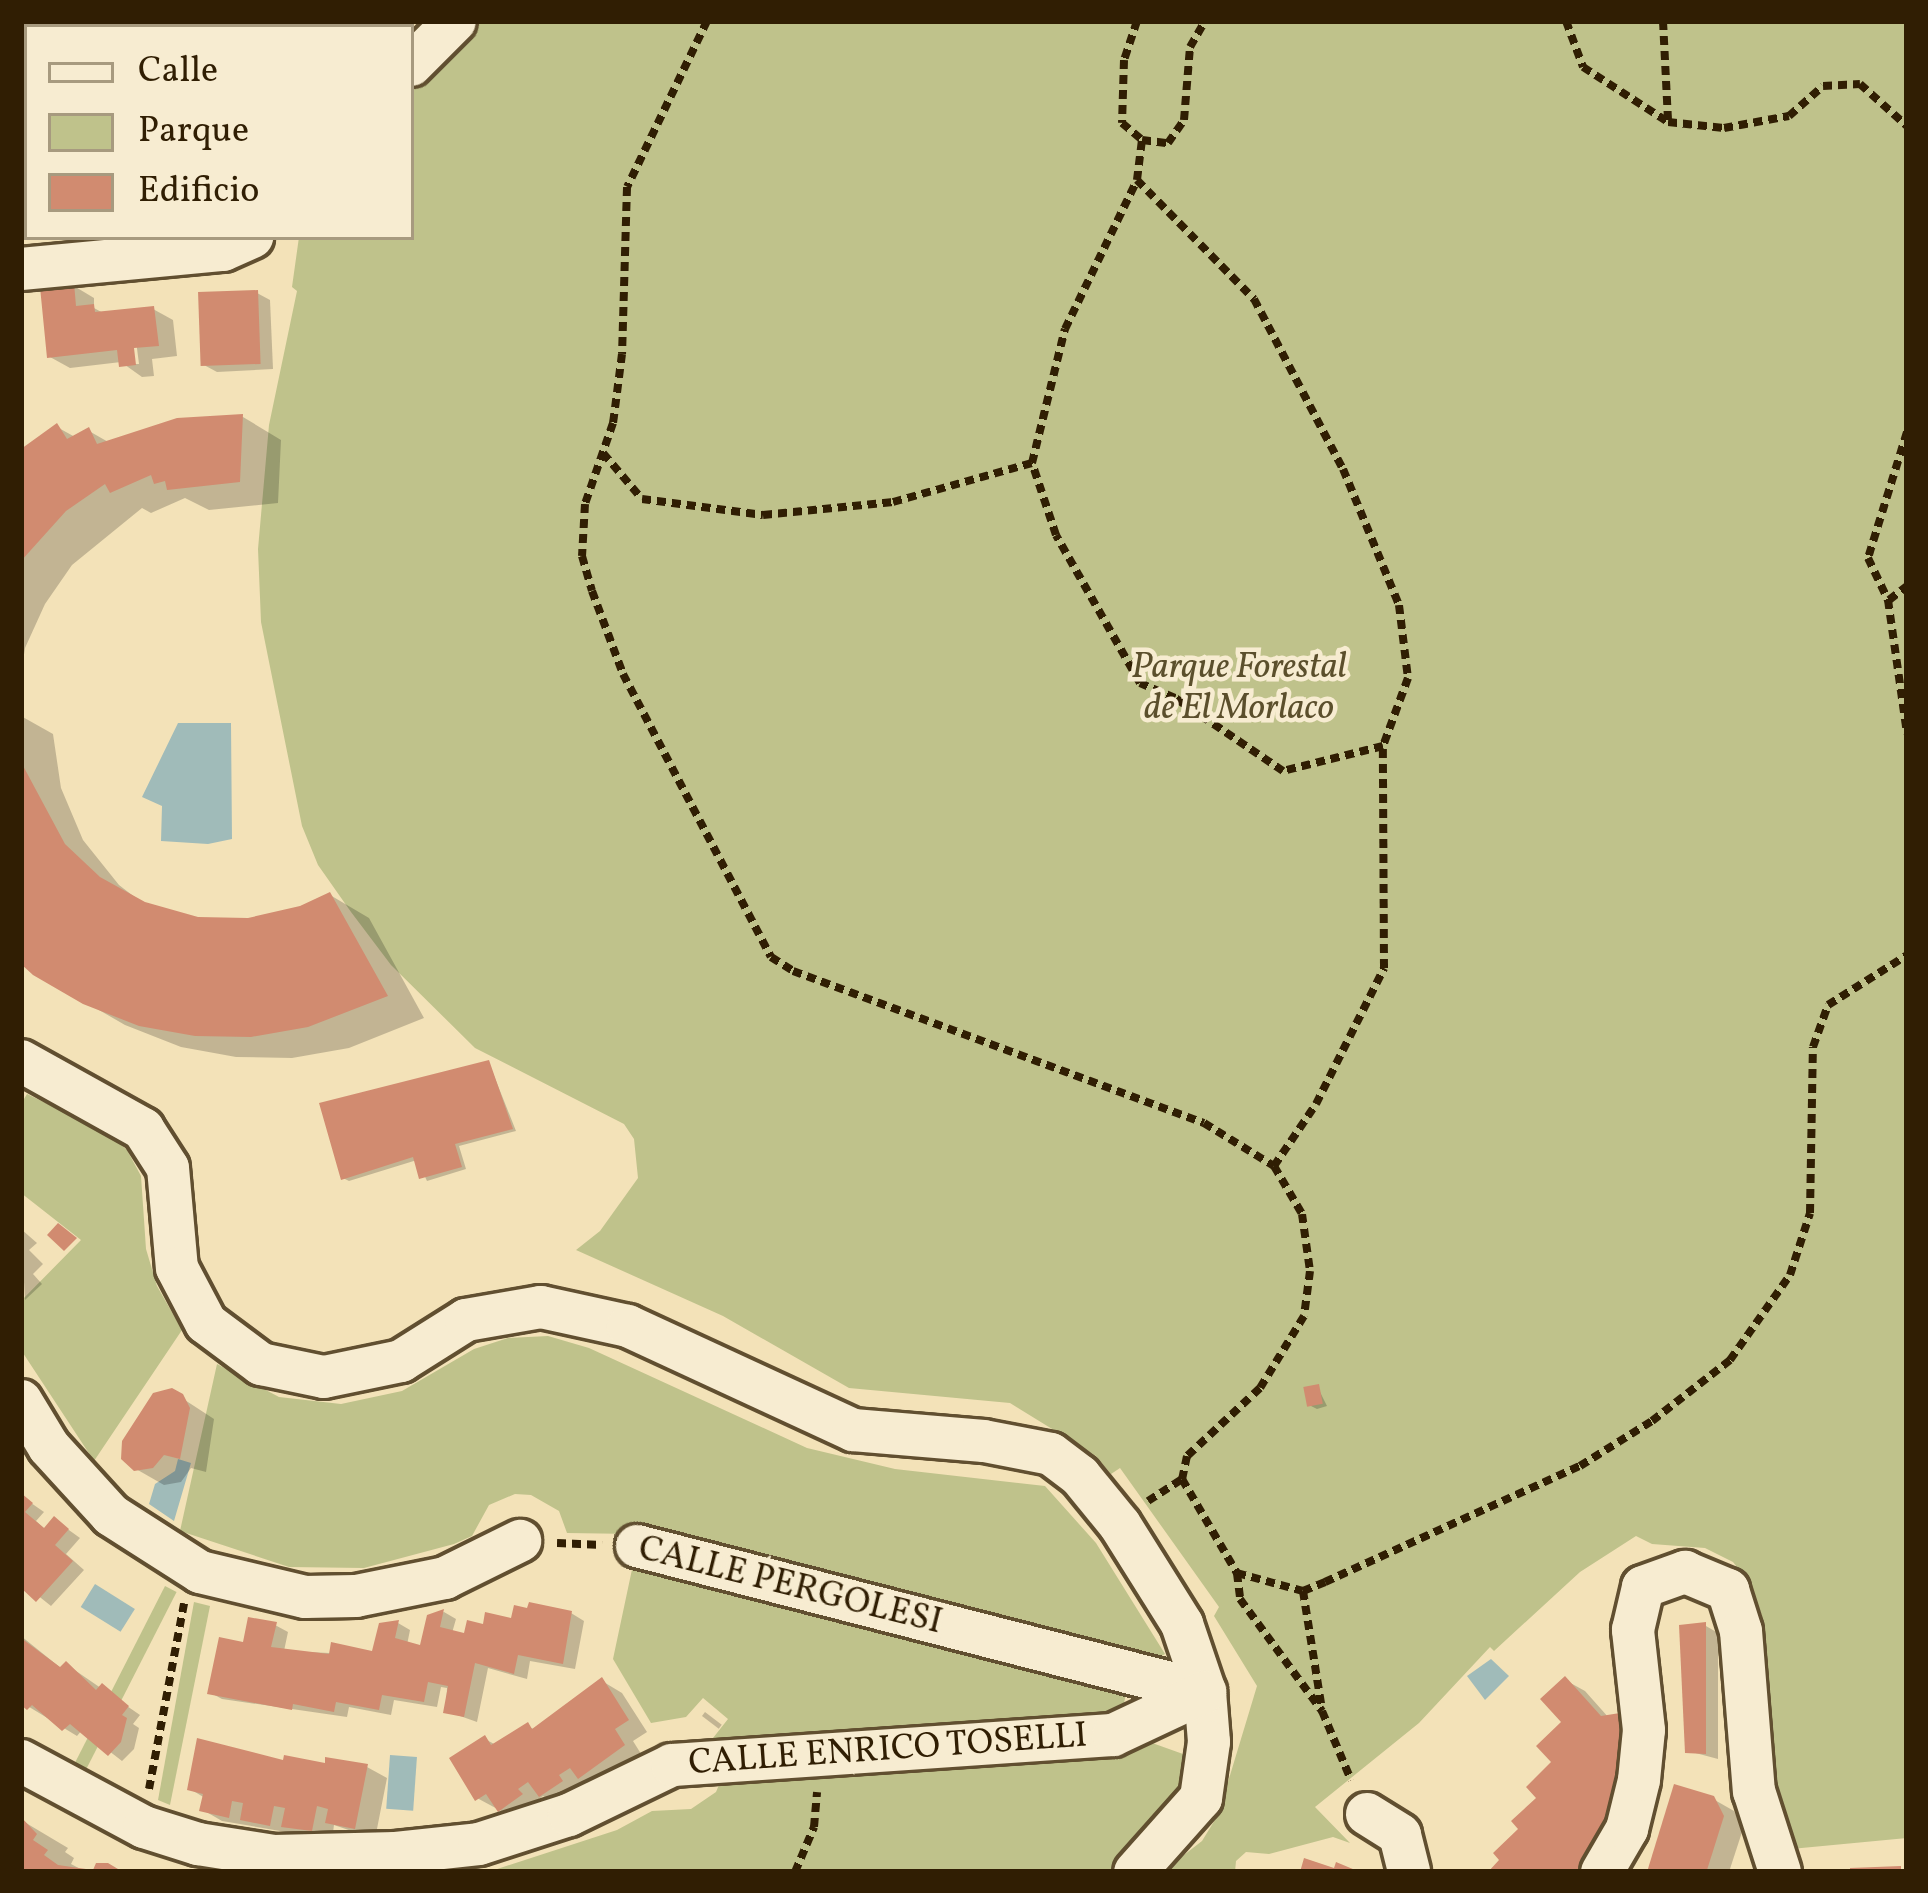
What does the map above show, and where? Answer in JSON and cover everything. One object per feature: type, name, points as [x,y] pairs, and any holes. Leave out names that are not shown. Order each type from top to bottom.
[{"type":"street","points":[[414,62],[455,21]]},
{"type":"street","points":[[21,269],[223,250],[245,240]]},
{"type":"street","points":[[21,1061],[143,1130],[168,1168],[177,1268],[206,1323],[261,1364],[324,1376],[343,1373],[400,1361],[466,1320],[542,1307],[628,1326],[853,1430],[984,1441],[1051,1454],[1080,1476],[1120,1525],[1183,1624],[1205,1692],[1209,1742],[1202,1798],[1135,1872]]},
{"type":"street","points":[[21,1401],[49,1447],[111,1515],[161,1552],[200,1572],[304,1598],[356,1596],[446,1578],[520,1541]]},
{"type":"street","name":"CALLE PERGOLESI","points":[[637,1546],[1205,1692]]},
{"type":"street","points":[[1602,1872],[1627,1829],[1639,1780],[1644,1730],[1633,1630],[1643,1587],[1685,1571],[1728,1590],[1741,1630],[1754,1791],[1780,1872]]},
{"type":"street","name":"CALLE ENRICO TOSELLI","points":[[21,1761],[144,1827],[198,1844],[274,1856],[479,1844],[569,1815],[672,1765],[1113,1735],[1205,1692]]},
{"type":"street","points":[[1367,1814],[1400,1835],[1409,1872]]},
{"type":"path","points":[[707,21],[627,188],[622,354],[603,453],[585,504],[582,556],[592,591],[623,674],[770,957],[793,971],[1204,1123],[1274,1166],[1302,1214],[1310,1271],[1304,1316],[1259,1388],[1187,1456],[1182,1479],[1237,1573],[1240,1599],[1322,1711],[1367,1814]]},
{"type":"path","points":[[1137,21],[1124,60],[1122,123],[1142,140],[1168,143],[1184,121],[1190,47],[1205,21]]},
{"type":"path","points":[[1566,21],[1583,67],[1668,122],[1724,128],[1789,116],[1823,86],[1860,84],[1907,125]]},
{"type":"path","points":[[1663,21],[1668,122]]},
{"type":"path","points":[[1142,140],[1138,180],[1065,329],[1032,463],[1070,567],[1140,682],[1175,698],[1283,772],[1383,746]]},
{"type":"path","points":[[1138,180],[1254,299],[1343,469],[1399,604],[1408,678],[1383,746],[1384,968],[1316,1103],[1274,1166]]},
{"type":"path","points":[[1907,432],[1868,559],[1888,600],[1907,734]]},
{"type":"path","points":[[603,453],[642,499],[764,515],[893,502],[1032,463]]},
{"type":"path","points":[[1888,600],[1907,586]]},
{"type":"path","points":[[1237,1573],[1303,1591],[1580,1466],[1652,1421],[1730,1360],[1790,1275],[1810,1213],[1814,1047],[1828,1005],[1907,955]]},
{"type":"path","points":[[1145,1503],[1182,1479]]},
{"type":"path","name":"CALLE PERGOLESI","points":[[520,1541],[637,1546]]},
{"type":"path","points":[[1303,1591],[1322,1711]]},
{"type":"path","points":[[148,1796],[185,1597]]},
{"type":"path","points":[[795,1872],[814,1827],[818,1754]]},
{"type":"green space","name":"Parque Forestal de El Morlaco","points":[[476,21],[1907,21],[1907,1838],[1791,1849],[1765,1741],[1762,1616],[1750,1584],[1733,1562],[1705,1548],[1652,1544],[1636,1536],[1580,1572],[1494,1651],[1490,1647],[1419,1723],[1315,1807],[1350,1843],[1333,1837],[1269,1854],[1246,1852],[1236,1861],[1235,1872],[1162,1872],[1202,1841],[1218,1815],[1257,1686],[1214,1616],[1219,1607],[1120,1468],[1111,1474],[1096,1456],[1010,1403],[849,1388],[723,1316],[576,1250],[600,1231],[638,1178],[634,1139],[624,1124],[475,1048],[391,965],[351,912],[318,865],[302,826],[261,622],[258,549],[269,425],[297,291],[292,287],[299,240],[414,240],[414,83]]},
{"type":"green space","points":[[27,1094],[108,1133],[127,1150],[141,1176],[146,1249],[157,1286],[182,1330],[94,1461],[21,1350],[21,1301],[81,1240],[21,1193],[21,1104]]},
{"type":"green space","points":[[548,1336],[589,1348],[807,1448],[895,1469],[1045,1486],[1096,1543],[1165,1654],[1155,1660],[1079,1642],[682,1534],[634,1527],[634,1534],[567,1533],[559,1511],[531,1495],[515,1494],[489,1505],[472,1536],[454,1544],[364,1568],[289,1567],[180,1531],[217,1364],[279,1397],[341,1404],[402,1391],[474,1349],[508,1338]]},
{"type":"green space","points":[[634,1560],[1108,1685],[1126,1694],[1122,1712],[1108,1721],[717,1741],[713,1738],[728,1719],[703,1698],[686,1717],[651,1723],[613,1659]]},
{"type":"green space","points":[[165,1586],[177,1592],[84,1775],[72,1769]]},
{"type":"green space","points":[[194,1602],[210,1606],[170,1805],[158,1800]]},
{"type":"green space","points":[[1141,1739],[1183,1754],[1190,1773],[1188,1796],[1136,1855],[1112,1872],[488,1872],[617,1830],[652,1811],[691,1809],[716,1792],[723,1775]]},
{"type":"water","points":[[178,723],[231,723],[232,839],[208,844],[161,841],[162,806],[142,797]]},
{"type":"water","points":[[178,1459],[191,1463],[174,1521],[149,1504],[155,1484],[175,1471]]},
{"type":"water","points":[[95,1584],[135,1609],[121,1632],[81,1607]]},
{"type":"water","points":[[1491,1659],[1509,1676],[1485,1700],[1467,1676]]},
{"type":"water","points":[[390,1755],[417,1757],[413,1811],[386,1809]]},
{"type":"building","points":[[74,283],[76,306],[94,304],[95,312],[154,306],[159,346],[134,348],[136,365],[119,367],[117,350],[47,358],[40,287]]},
{"type":"building","points":[[258,290],[261,364],[201,366],[198,292]]},
{"type":"building","points":[[243,414],[240,482],[167,490],[165,481],[154,484],[151,475],[110,493],[105,484],[66,511],[21,561],[21,449],[57,423],[67,439],[89,427],[97,444],[177,418]]},
{"type":"building","points":[[21,762],[65,844],[100,877],[145,902],[198,917],[248,918],[300,906],[330,892],[388,996],[308,1027],[251,1037],[195,1036],[139,1026],[83,1004],[33,975],[21,964]]},
{"type":"building","points":[[489,1060],[513,1129],[455,1144],[462,1167],[419,1179],[413,1157],[341,1180],[319,1103]]},
{"type":"building","points":[[58,1223],[77,1238],[64,1251],[47,1235]]},
{"type":"building","points":[[1319,1384],[1323,1404],[1307,1407],[1303,1387]]},
{"type":"building","points":[[172,1388],[183,1394],[190,1408],[180,1459],[164,1455],[153,1468],[134,1471],[121,1459],[122,1441],[153,1393]]},
{"type":"building","points":[[21,1493],[33,1503],[25,1512],[44,1528],[54,1516],[69,1529],[55,1545],[73,1561],[36,1602],[21,1588]]},
{"type":"building","points":[[529,1602],[572,1611],[563,1664],[518,1655],[514,1674],[475,1663],[464,1717],[443,1713],[448,1686],[428,1682],[424,1702],[382,1695],[379,1710],[336,1702],[334,1712],[293,1704],[292,1710],[207,1694],[219,1637],[243,1642],[248,1617],[277,1622],[271,1647],[329,1654],[331,1642],[372,1651],[379,1623],[399,1620],[395,1638],[420,1645],[427,1615],[444,1609],[440,1627],[464,1633],[467,1620],[483,1624],[485,1612],[511,1618],[514,1605],[527,1608]]},
{"type":"building","points":[[1706,1622],[1706,1754],[1685,1753],[1679,1625]]},
{"type":"building","points":[[21,1638],[60,1667],[66,1661],[96,1690],[102,1683],[129,1706],[122,1715],[127,1718],[121,1742],[108,1756],[70,1724],[62,1731],[32,1705],[27,1710],[21,1705]]},
{"type":"building","points":[[1565,1676],[1601,1716],[1620,1713],[1619,1762],[1604,1825],[1577,1872],[1488,1872],[1499,1860],[1493,1853],[1518,1829],[1511,1821],[1536,1798],[1526,1787],[1551,1762],[1536,1746],[1561,1722],[1540,1699]]},
{"type":"building","points":[[602,1677],[629,1720],[615,1729],[625,1745],[578,1779],[570,1768],[559,1775],[563,1781],[539,1797],[528,1782],[518,1789],[523,1794],[498,1812],[486,1794],[475,1801],[449,1758],[485,1735],[491,1745],[528,1722],[532,1729]]},
{"type":"building","points":[[197,1738],[283,1760],[284,1755],[368,1764],[355,1829],[325,1823],[328,1809],[317,1806],[312,1831],[281,1827],[285,1808],[274,1806],[270,1826],[240,1820],[243,1803],[232,1801],[229,1818],[199,1811],[203,1794],[187,1790]]},
{"type":"building","points":[[1674,1784],[1714,1796],[1724,1816],[1707,1870],[1647,1872]]},
{"type":"building","points":[[21,1817],[37,1834],[33,1840],[48,1850],[44,1855],[58,1865],[93,1870],[96,1863],[108,1863],[123,1872],[21,1872]]},
{"type":"building","points":[[1304,1858],[1334,1868],[1336,1862],[1360,1872],[1300,1872]]},
{"type":"building","points":[[1901,1866],[1901,1872],[1850,1872],[1850,1868]]}]
